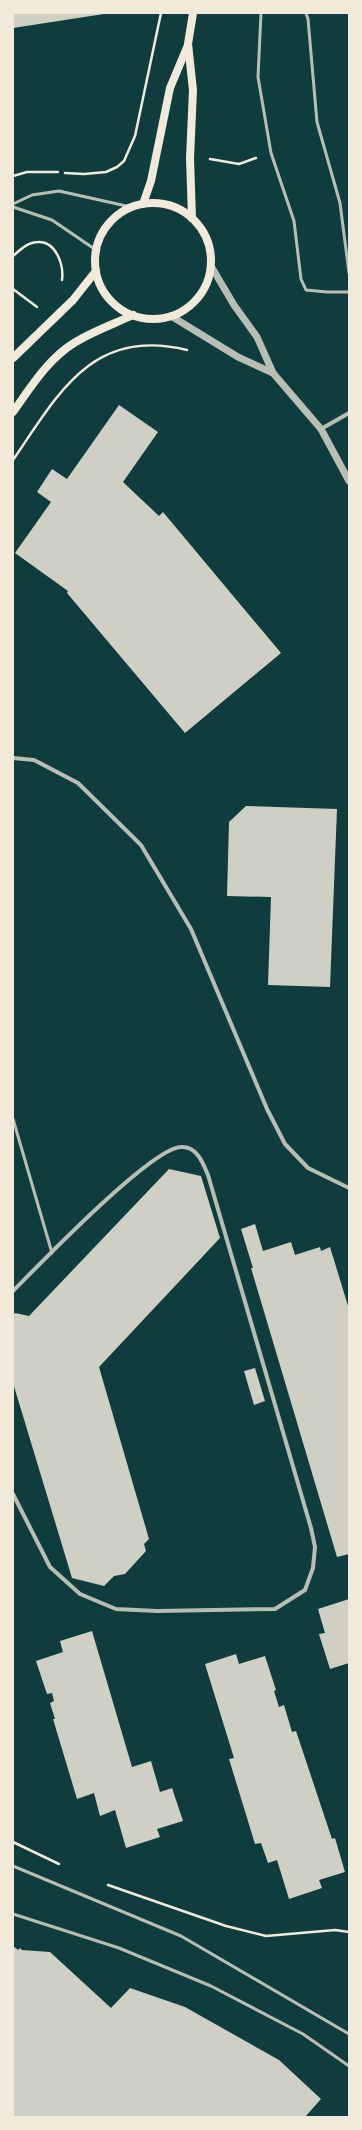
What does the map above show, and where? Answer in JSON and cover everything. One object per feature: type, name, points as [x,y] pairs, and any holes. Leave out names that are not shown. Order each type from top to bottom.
[{"type":"main road","points":[[143,204],[151,181],[170,88],[188,44],[193,13]]},
{"type":"main road","points":[[188,44],[193,90],[190,158],[192,218]]},
{"type":"main road","points":[[143,204],[169,205],[181,210],[192,218],[207,240],[211,266],[207,282],[198,297],[186,308],[171,316],[146,318],[133,315],[116,306],[109,299],[98,281],[96,271],[96,250],[104,229],[112,220],[131,207],[143,204]]},
{"type":"main road","points":[[13,358],[73,300],[96,271]]},
{"type":"main road","points":[[13,412],[41,374],[59,354],[86,336],[133,315]]},
{"type":"street","points":[[211,266],[257,337],[273,373],[321,429],[349,482]]},
{"type":"street","points":[[171,316],[238,357],[273,373]]},
{"type":"street","points":[[321,429],[349,413]]},
{"type":"street","points":[[13,758],[34,760],[78,783],[141,845],[191,929],[267,1109],[285,1144],[308,1168],[349,1188]]},
{"type":"street","points":[[13,1291],[129,1178],[160,1156],[180,1147],[192,1150],[202,1158],[312,1528],[316,1547],[313,1568],[305,1590],[274,1609],[157,1612],[116,1609],[80,1594],[50,1567],[13,1494]]},
{"type":"lane","points":[[261,13],[258,77],[271,153],[294,221],[301,279],[306,290],[349,292]]},
{"type":"lane","points":[[306,13],[308,19],[317,122],[340,202],[349,273]]},
{"type":"lane","points":[[13,205],[32,194],[59,191],[131,207]]},
{"type":"lane","points":[[13,205],[52,220],[96,250]]},
{"type":"lane","points":[[13,1120],[52,1253]]},
{"type":"lane","points":[[13,1866],[182,1936],[349,2034]]},
{"type":"lane","points":[[13,1914],[119,1948],[211,1986],[303,2034],[349,2066]]},
{"type":"path","points":[[13,176],[27,172],[43,171],[84,174],[106,172],[117,167],[124,160],[135,136],[161,13]]},
{"type":"path","points":[[208,159],[239,164],[271,153]]},
{"type":"path","points":[[13,256],[29,244],[37,242],[44,243],[58,255],[63,273],[62,282]]},
{"type":"path","points":[[13,289],[39,308]]},
{"type":"path","points":[[13,460],[57,396],[76,374],[89,364],[118,350],[153,344],[171,346],[193,352]]},
{"type":"path","points":[[13,1842],[62,1865]]},
{"type":"path","points":[[104,1883],[226,1926],[266,1936],[335,1930],[349,1932]]},
{"type":"building","points":[[13,13],[104,13],[104,14],[13,28]]},
{"type":"building","points":[[119,405],[158,432],[123,482],[159,516],[163,512],[281,653],[185,733],[67,593],[68,591],[15,553],[51,502],[37,492],[52,469],[67,479]]},
{"type":"building","points":[[246,806],[337,809],[330,987],[268,985],[271,897],[227,896],[229,822]]},
{"type":"building","points":[[169,1169],[201,1176],[220,1238],[99,1367],[149,1539],[144,1544],[146,1551],[125,1574],[114,1576],[104,1586],[72,1578],[13,1383],[13,1315],[15,1313],[29,1316]]},
{"type":"building","points":[[255,1224],[263,1251],[291,1242],[295,1255],[320,1247],[321,1251],[330,1247],[349,1309],[349,1554],[337,1557],[251,1268],[253,1268],[241,1229]]},
{"type":"building","points":[[255,1368],[265,1401],[254,1405],[244,1371]]},
{"type":"building","points":[[349,1599],[349,1663],[330,1669],[319,1634],[325,1633],[318,1609]]},
{"type":"building","points":[[92,1631],[132,1767],[151,1761],[160,1792],[172,1788],[183,1821],[157,1829],[160,1837],[126,1848],[115,1810],[100,1816],[94,1793],[77,1799],[53,1719],[55,1719],[50,1703],[54,1701],[52,1693],[47,1694],[36,1661],[63,1652],[60,1641]]},
{"type":"building","points":[[236,1654],[239,1664],[265,1656],[276,1690],[274,1691],[279,1707],[284,1705],[292,1732],[296,1731],[332,1839],[335,1838],[345,1872],[319,1880],[322,1888],[289,1899],[277,1860],[268,1863],[261,1843],[255,1844],[229,1759],[234,1758],[205,1664]]},
{"type":"building","points":[[13,1946],[18,1950],[20,1948],[22,1950],[50,1952],[111,2008],[130,1988],[185,2007],[279,2060],[321,2099],[305,2117],[13,2117]]}]
